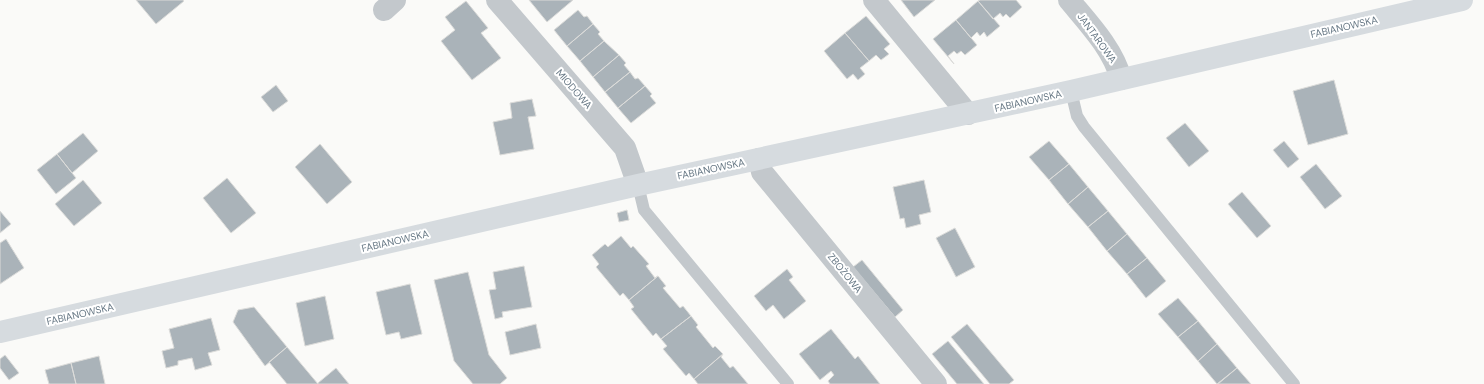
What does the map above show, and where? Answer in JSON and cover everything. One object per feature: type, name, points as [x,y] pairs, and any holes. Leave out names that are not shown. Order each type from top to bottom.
[{"type":"street","name":"MIODOWA","points":[[497,0],[624,148],[638,185]]},
{"type":"street","points":[[874,0],[968,114]]},
{"type":"street","name":"JANTAROWA","points":[[1069,0],[1110,52],[1117,63],[1121,79]]},
{"type":"street","name":"FABIANOWSKA","points":[[0,332],[638,185],[1071,91],[1419,4],[1462,0]]},
{"type":"street","name":"ZBOŻOWA","points":[[759,159],[762,172],[936,384]]},
{"type":"lane","points":[[1071,91],[1077,116],[1084,127],[1294,384]]},
{"type":"lane","points":[[638,185],[644,210],[788,384]]},
{"type":"building","points":[[136,0],[183,0],[184,1],[156,24]]},
{"type":"building","points":[[529,0],[573,0],[547,22]]},
{"type":"building","points":[[901,0],[935,0],[914,17]]},
{"type":"building","points":[[1016,0],[1022,7],[1010,18],[1006,14],[1003,17],[1000,13],[993,19],[978,1]]},
{"type":"building","points":[[466,1],[488,28],[481,33],[501,58],[472,80],[441,41],[455,30],[445,17]]},
{"type":"building","points":[[978,1],[1000,26],[987,37],[984,32],[980,36],[977,32],[971,38],[956,20]]},
{"type":"building","points":[[578,10],[584,17],[587,16],[593,24],[567,46],[554,30]]},
{"type":"building","points":[[866,16],[890,44],[884,49],[889,54],[881,60],[876,55],[869,61],[845,33]]},
{"type":"building","points":[[956,20],[977,45],[965,55],[961,51],[957,54],[954,51],[948,56],[954,64],[933,39]]},
{"type":"building","points":[[593,24],[600,32],[598,34],[604,41],[580,61],[567,46]]},
{"type":"building","points":[[845,33],[869,61],[860,68],[865,74],[858,80],[853,74],[847,79],[824,51]]},
{"type":"building","points":[[604,41],[619,55],[593,77],[580,61]]},
{"type":"building","points":[[619,55],[626,63],[624,65],[630,72],[605,92],[593,77]]},
{"type":"building","points":[[630,72],[635,79],[638,78],[645,86],[618,108],[605,92]]},
{"type":"building","points":[[1334,80],[1348,134],[1308,145],[1293,91]]},
{"type":"building","points":[[276,85],[288,101],[273,112],[261,97]]},
{"type":"building","points":[[645,86],[652,94],[650,96],[656,103],[631,123],[618,108]]},
{"type":"building","points":[[532,99],[536,116],[528,117],[534,149],[500,155],[493,122],[512,118],[510,103]]},
{"type":"building","points":[[1185,123],[1209,151],[1189,167],[1166,138]]},
{"type":"building","points":[[83,133],[98,151],[72,173],[57,154]]},
{"type":"building","points":[[1049,141],[1069,164],[1049,180],[1029,157]]},
{"type":"building","points":[[1284,141],[1299,159],[1288,168],[1273,150]]},
{"type":"building","points":[[320,144],[352,182],[327,204],[295,167]]},
{"type":"building","points":[[57,154],[76,178],[56,194],[37,170]]},
{"type":"building","points":[[1069,164],[1088,187],[1068,204],[1049,180]]},
{"type":"building","points":[[1316,164],[1342,196],[1325,209],[1300,177]]},
{"type":"building","points":[[227,178],[256,213],[231,233],[203,198]]},
{"type":"building","points":[[83,180],[102,203],[74,226],[55,204]]},
{"type":"building","points":[[924,180],[931,212],[919,215],[921,224],[906,228],[904,218],[900,219],[893,187]]},
{"type":"building","points":[[1088,187],[1108,211],[1088,227],[1068,204]]},
{"type":"building","points":[[1242,192],[1271,226],[1257,238],[1228,204]]},
{"type":"building","points":[[627,210],[629,220],[619,222],[617,213]]},
{"type":"building","points":[[0,211],[11,224],[0,233]]},
{"type":"building","points":[[1108,211],[1127,234],[1107,251],[1088,227]]},
{"type":"building","points":[[955,228],[975,267],[956,277],[936,238]]},
{"type":"building","points":[[1127,234],[1147,258],[1127,274],[1107,251]]},
{"type":"building","points":[[621,236],[631,248],[633,246],[649,264],[646,266],[655,278],[658,276],[629,300],[623,293],[620,296],[596,267],[599,264],[592,255],[605,244],[608,247]]},
{"type":"building","points":[[6,239],[24,268],[0,284],[0,243]]},
{"type":"building","points":[[1147,258],[1166,281],[1146,298],[1127,274]]},
{"type":"building","points":[[862,260],[903,310],[895,317],[853,267]]},
{"type":"building","points":[[524,266],[532,307],[502,312],[503,317],[495,319],[489,290],[496,289],[493,272]]},
{"type":"building","points":[[787,269],[793,277],[789,280],[806,301],[784,319],[773,305],[766,311],[754,296]]},
{"type":"building","points":[[468,272],[489,355],[507,378],[500,384],[473,384],[454,361],[434,280]]},
{"type":"building","points":[[658,276],[666,286],[663,288],[680,308],[683,306],[691,316],[661,339],[656,333],[653,336],[631,309],[634,307],[629,300]]},
{"type":"building","points":[[410,284],[422,334],[401,339],[399,332],[386,335],[376,292]]},
{"type":"building","points":[[325,296],[334,339],[305,346],[296,303]]},
{"type":"building","points":[[1178,298],[1198,321],[1178,337],[1158,314]]},
{"type":"building","points":[[254,307],[287,347],[265,366],[233,322],[238,310]]},
{"type":"building","points":[[691,316],[698,325],[696,327],[713,348],[715,346],[723,354],[694,379],[689,373],[686,376],[663,349],[667,346],[661,339]]},
{"type":"building","points":[[211,318],[220,350],[208,353],[212,365],[195,370],[192,358],[178,361],[178,365],[166,368],[162,351],[174,348],[169,329]]},
{"type":"building","points":[[1198,321],[1217,344],[1198,361],[1178,337]]},
{"type":"building","points":[[536,324],[541,348],[510,355],[505,332]]},
{"type":"building","points":[[967,324],[1014,380],[1009,384],[990,384],[951,337]]},
{"type":"building","points":[[831,329],[855,359],[858,356],[880,384],[830,384],[828,381],[834,375],[831,371],[820,380],[799,354]]},
{"type":"building","points":[[948,341],[984,384],[957,384],[932,354]]},
{"type":"building","points":[[1217,344],[1237,368],[1217,384],[1198,361]]},
{"type":"building","points":[[287,347],[318,384],[287,384],[269,362]]},
{"type":"building","points":[[723,354],[721,357],[730,368],[733,366],[748,384],[698,384],[694,379]]},
{"type":"building","points":[[5,355],[19,373],[9,380],[0,368],[0,359]]},
{"type":"building","points":[[99,356],[105,384],[76,384],[71,363]]},
{"type":"building","points":[[71,363],[76,384],[49,384],[45,370]]},
{"type":"building","points":[[336,368],[349,384],[318,384],[318,383]]},
{"type":"building","points":[[1237,368],[1251,384],[1218,384]]}]
